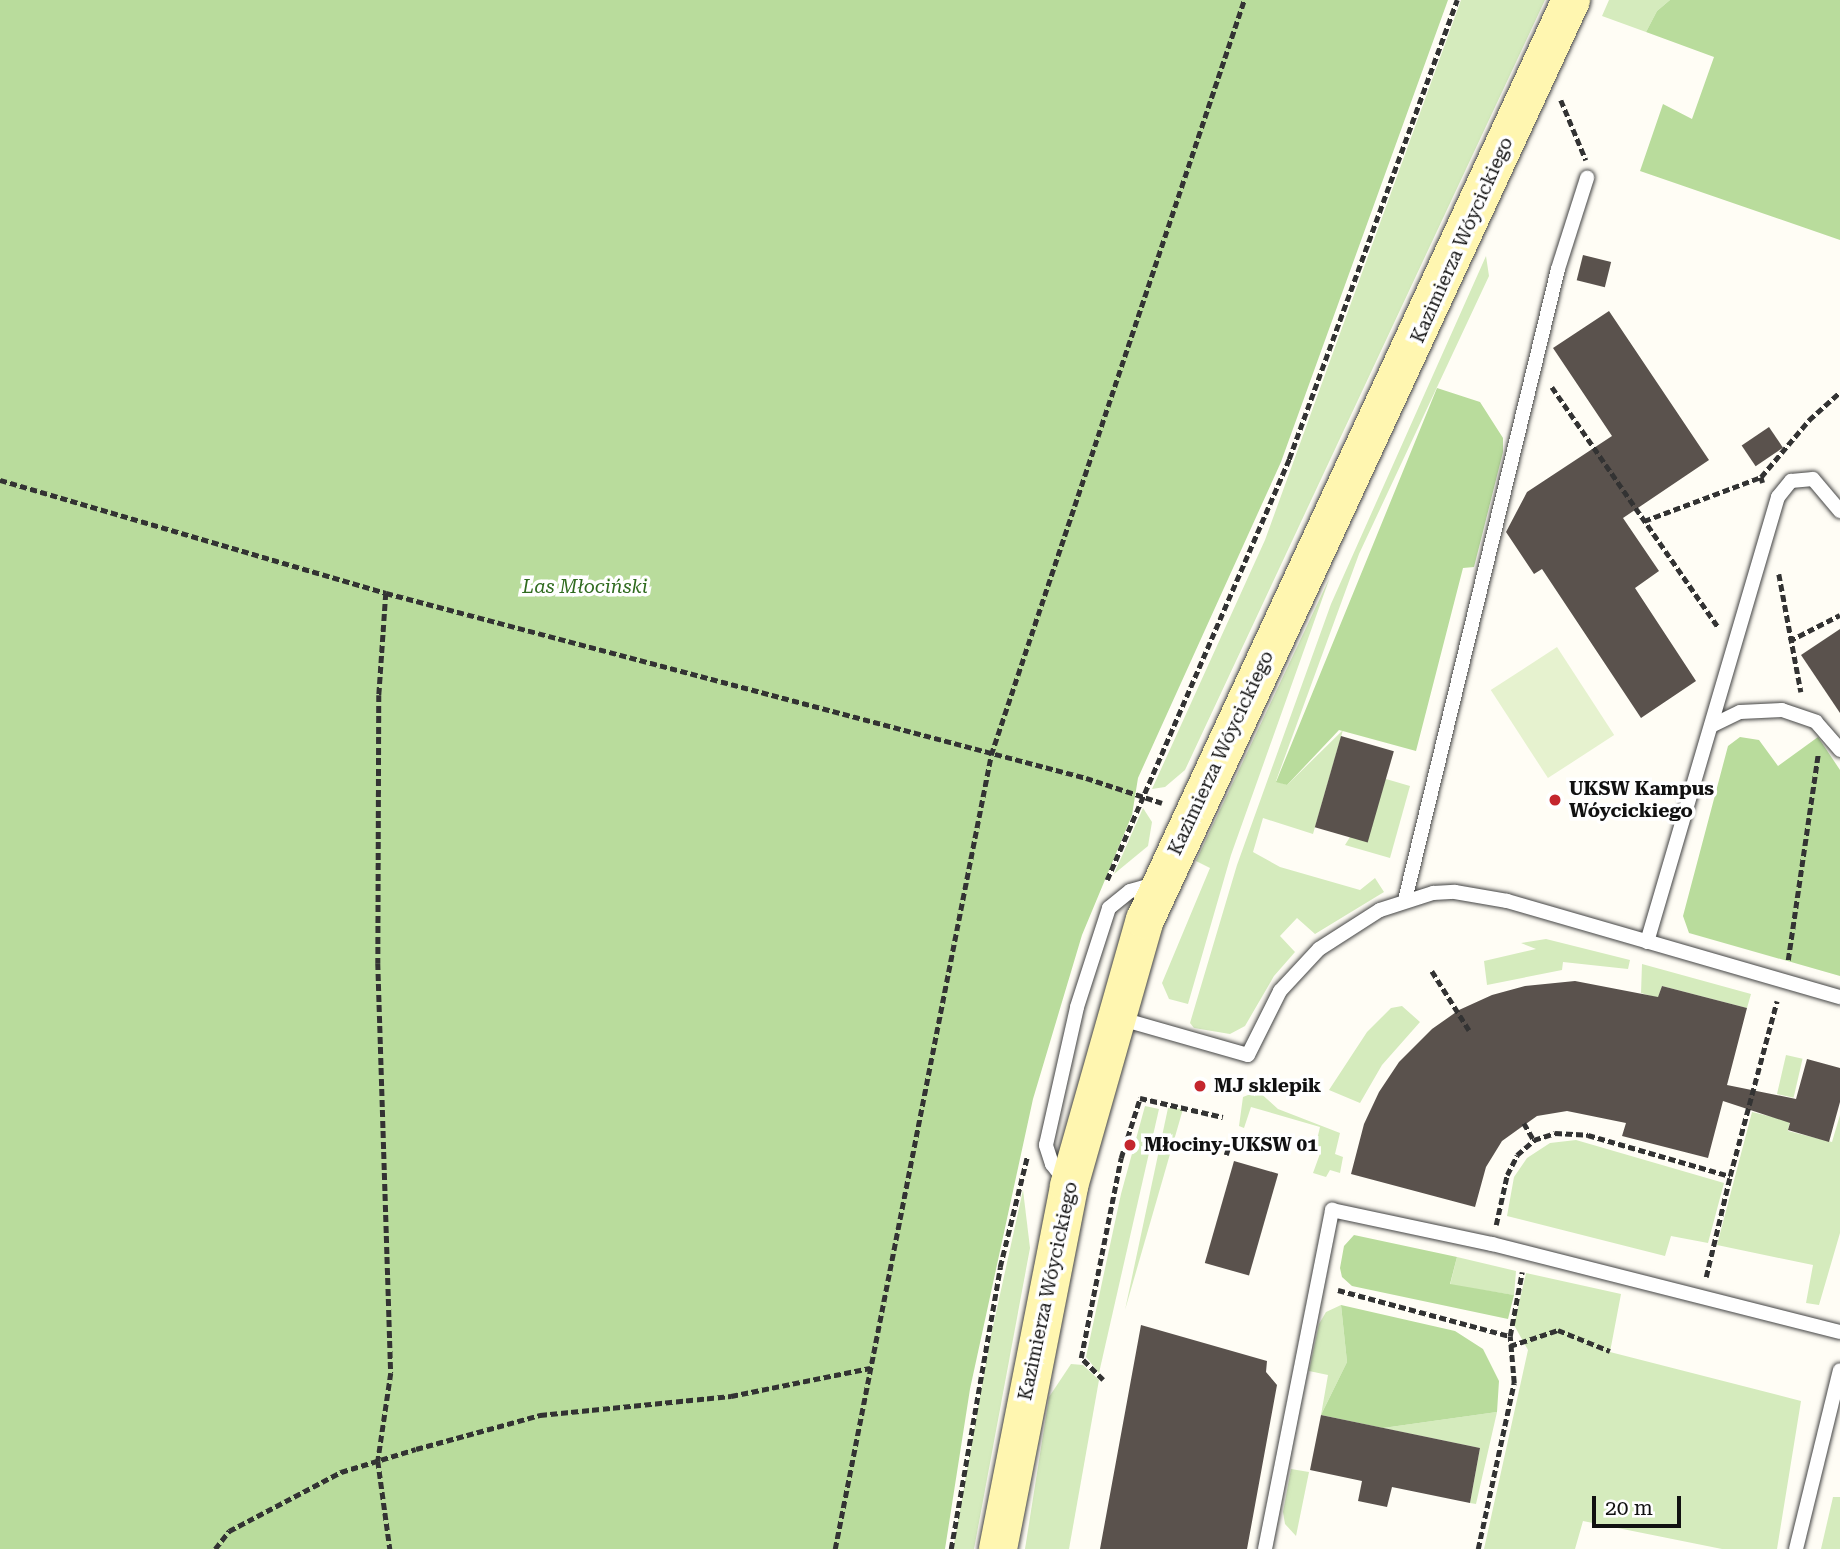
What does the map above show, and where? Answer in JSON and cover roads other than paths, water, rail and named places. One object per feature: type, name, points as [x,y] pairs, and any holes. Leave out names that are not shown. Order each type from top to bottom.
[{"type":"street","name":"Kazimierza Wóycickiego","points":[[999,1549],[1069,1186],[1115,1017],[1161,882],[1570,0]]},
{"type":"lane","points":[[1405,900],[1535,363],[1587,178]]},
{"type":"lane","points":[[1647,942],[1770,516],[1784,488],[1798,478],[1813,479],[1840,511]]},
{"type":"lane","points":[[1711,726],[1760,708],[1799,715],[1827,733],[1840,750]]},
{"type":"lane","points":[[1069,1186],[1052,1164],[1046,1144],[1077,1007],[1109,908],[1130,891],[1161,882]]},
{"type":"lane","points":[[1115,1017],[1248,1055],[1280,990],[1307,958],[1356,922],[1405,900],[1433,893],[1477,894],[1840,997]]},
{"type":"lane","points":[[1265,1549],[1332,1210],[1527,1253],[1840,1332]]},
{"type":"lane","points":[[1796,1549],[1840,1370]]},
{"type":"place","name":"UKSW Kampus Wóycickiego","points":[[1555,800]]},
{"type":"place","name":"MJ sklepik","points":[[1200,1086]]},
{"type":"place","name":"Młociny-UKSW 01","points":[[1130,1145]]},
{"type":"park label","name":"Las Młociński","points":[[585,587]]}]
